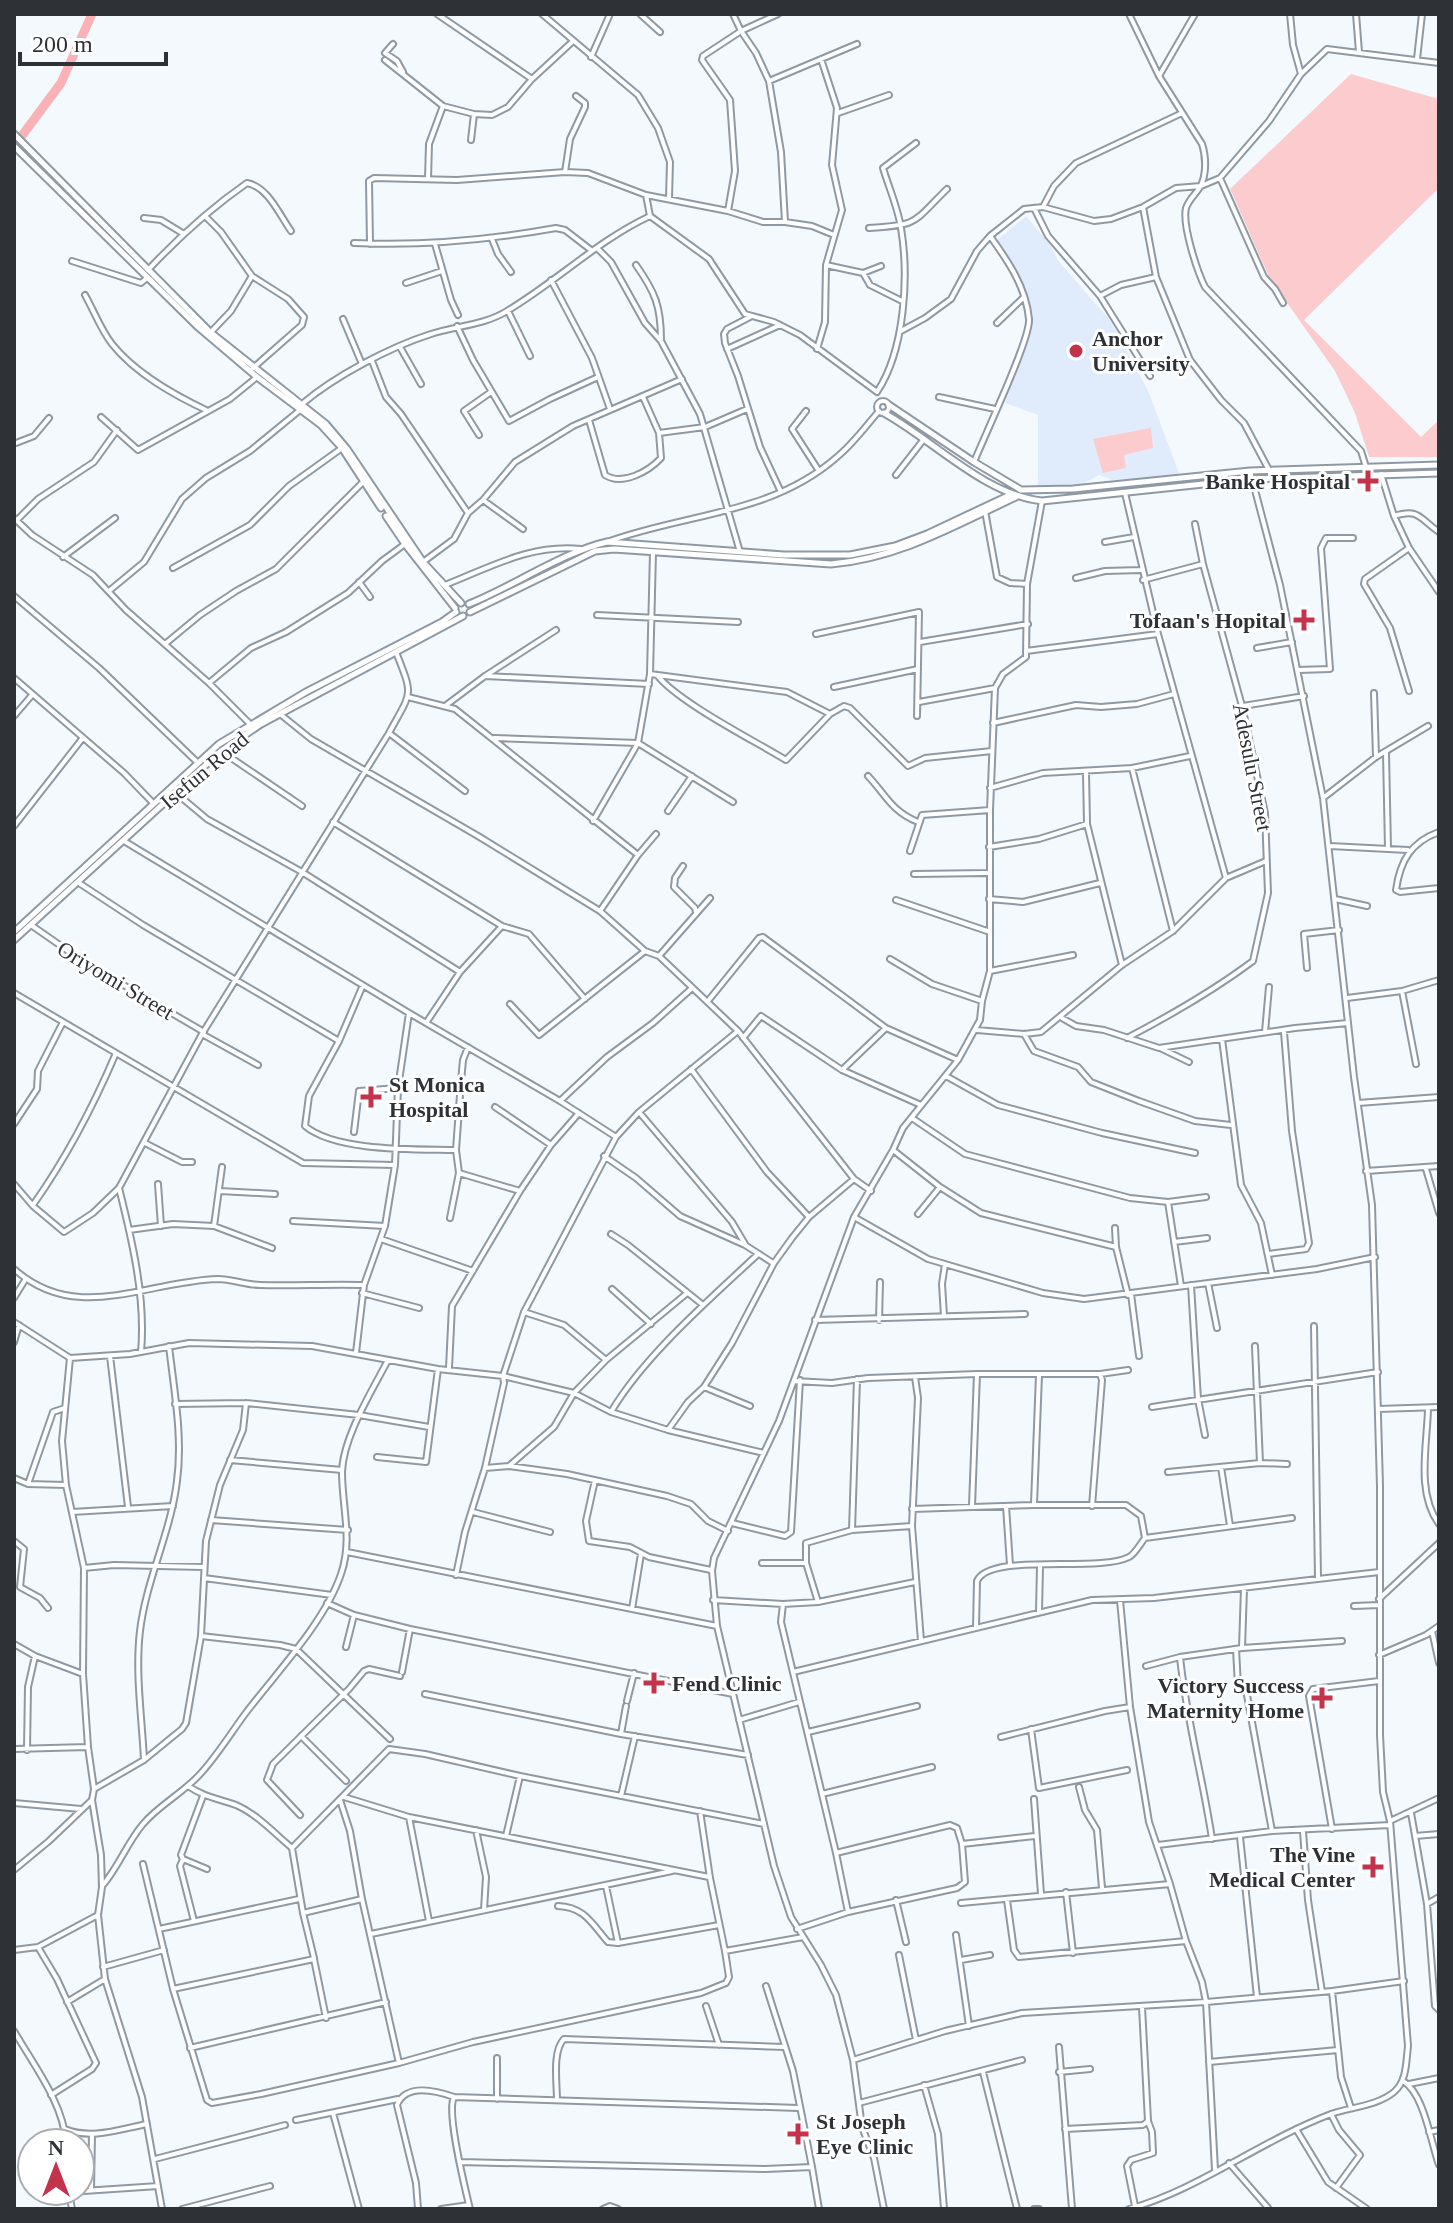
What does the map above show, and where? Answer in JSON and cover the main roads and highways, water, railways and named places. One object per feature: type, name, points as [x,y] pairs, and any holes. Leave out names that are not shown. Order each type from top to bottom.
[{"type":"waterway","points":[[15,145],[61,83],[92,14]]},
{"type":"place","name":"Anchor University","points":[[1076,351]]},
{"type":"place","name":"Banke Hospital","points":[[1368,481]]},
{"type":"place","name":"Tofaan's Hopital","points":[[1304,620]]},
{"type":"place","name":"St Monica Hospital","points":[[371,1097]]},
{"type":"place","name":"Fend Clinic","points":[[654,1683]]},
{"type":"place","name":"Victory Success Maternity Home","points":[[1322,1698]]},
{"type":"place","name":"The Vine Medical Center","points":[[1373,1867]]},
{"type":"place","name":"St Joseph Eye Clinic","points":[[798,2134]]}]
